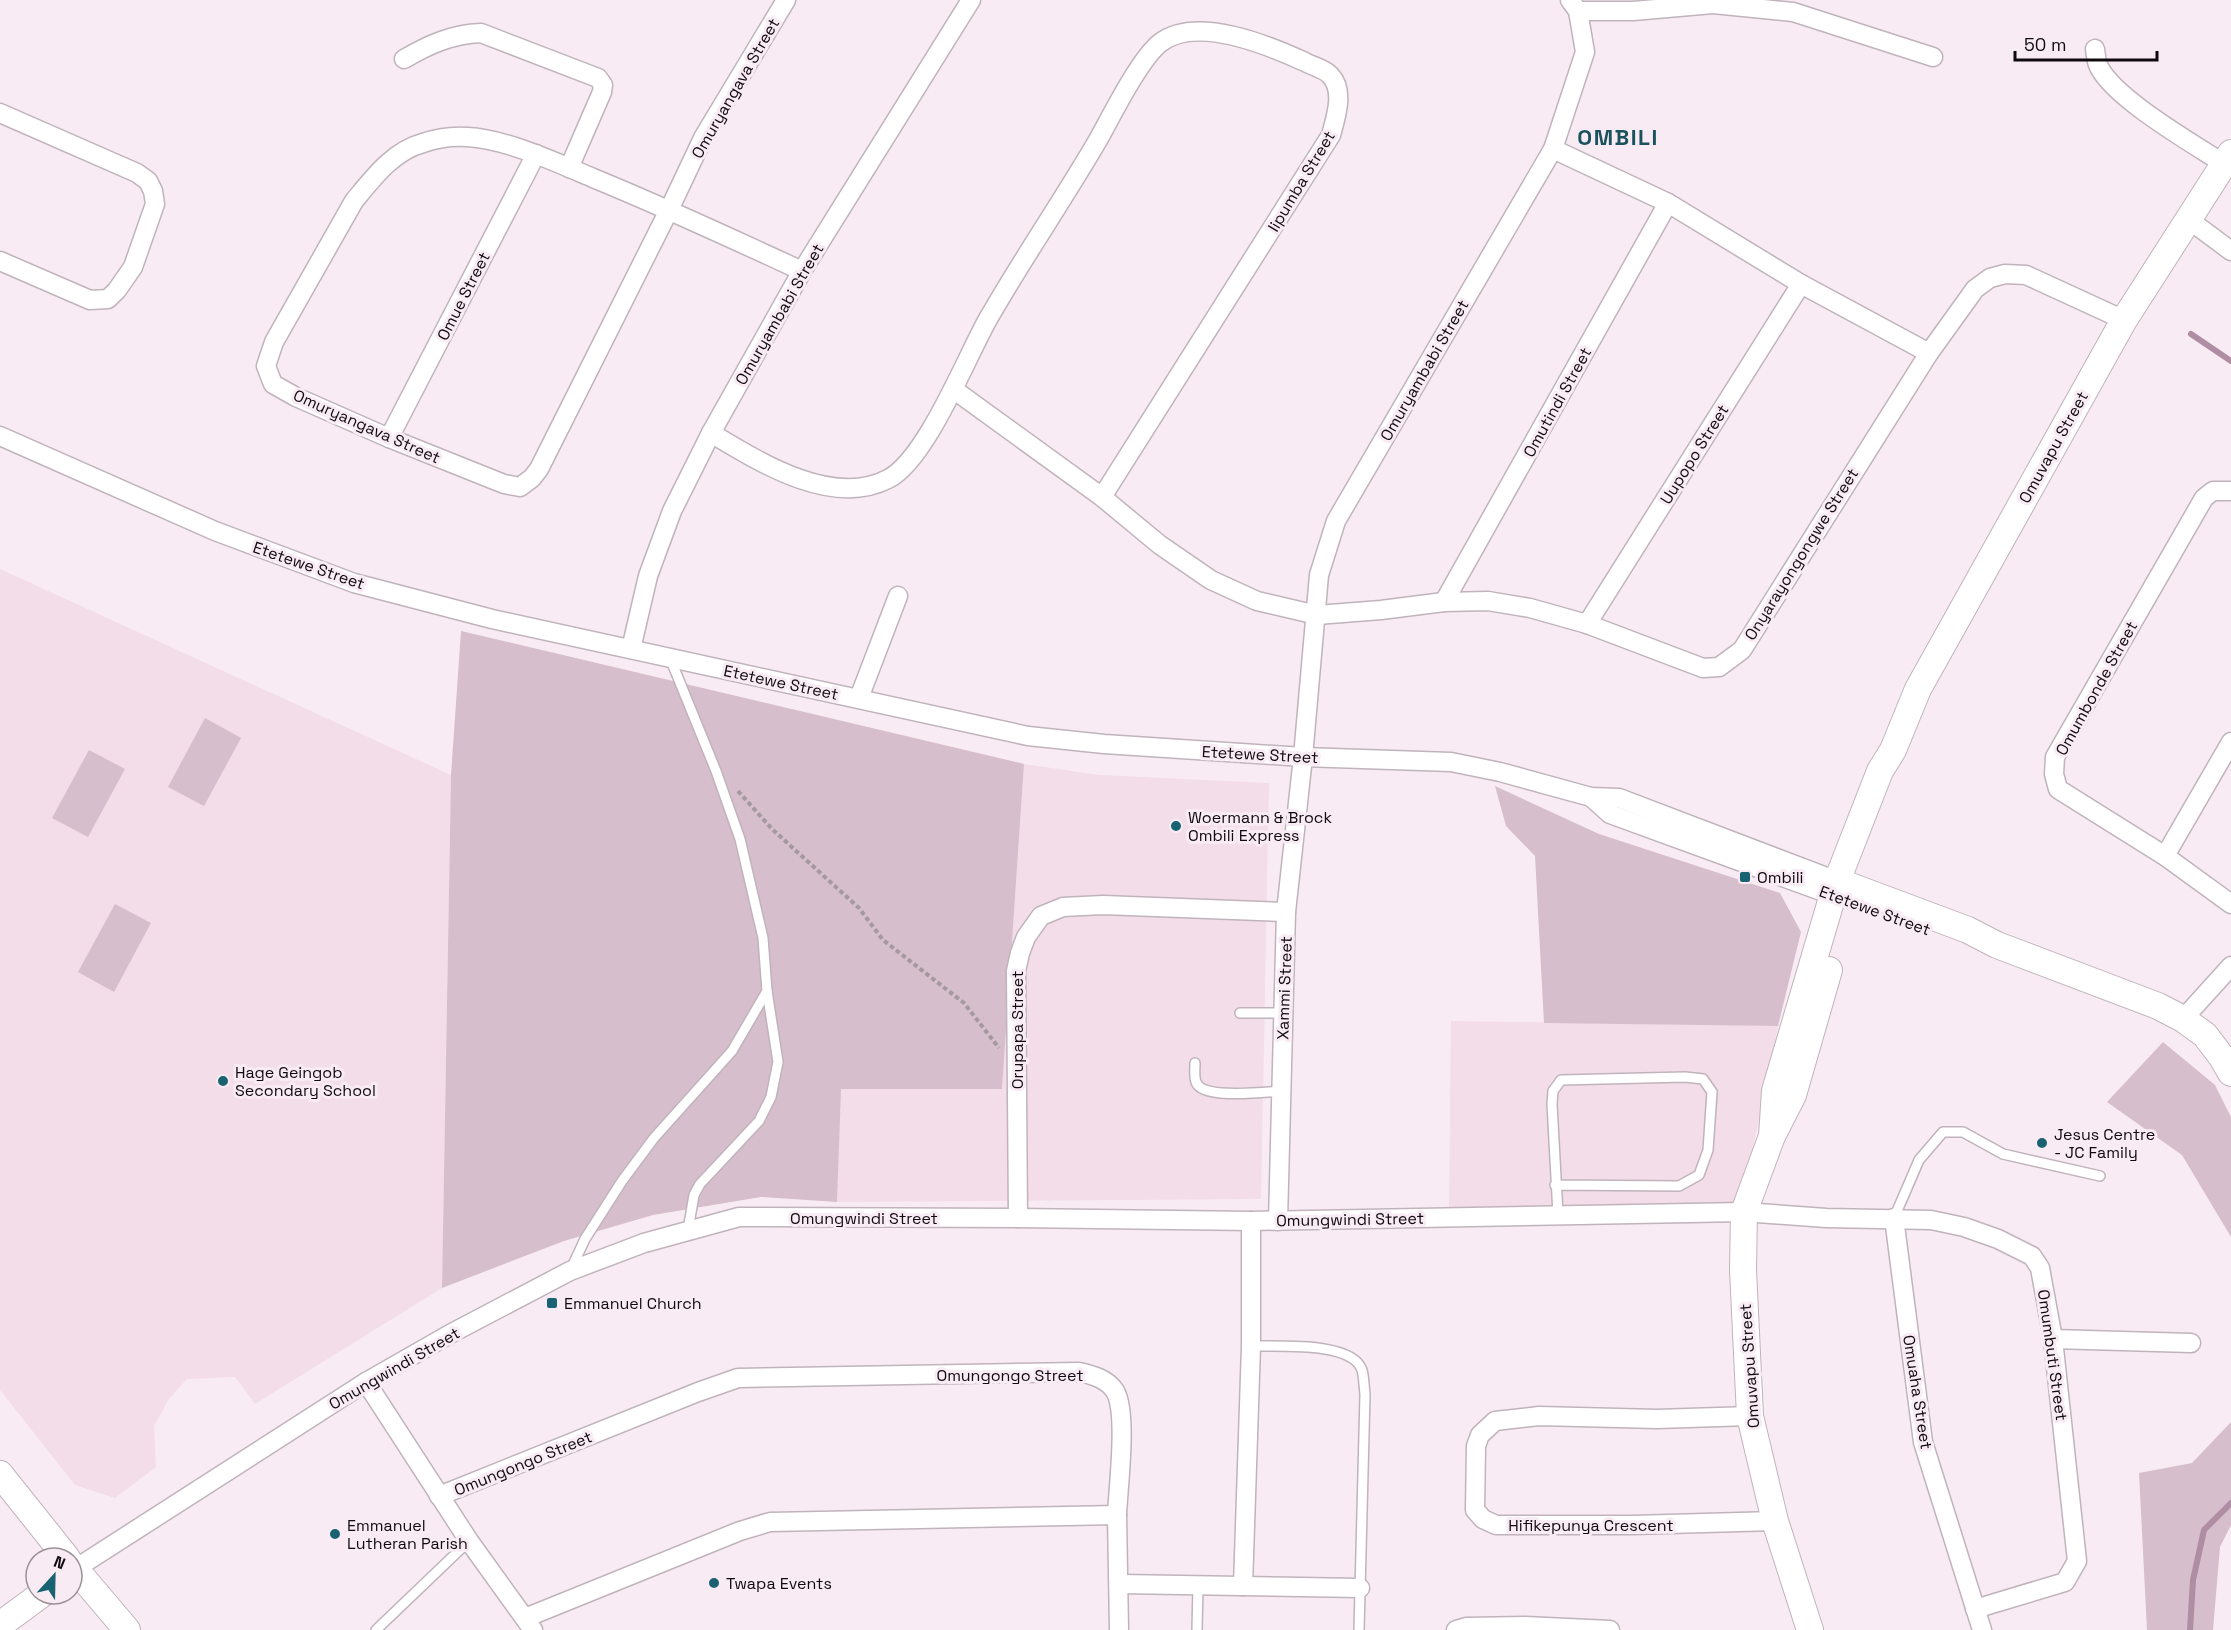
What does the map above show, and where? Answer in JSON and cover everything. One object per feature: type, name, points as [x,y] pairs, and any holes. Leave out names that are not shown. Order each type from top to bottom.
[{"type":"street","name":"Omuryangava Street","points":[[786,0],[703,138],[669,210],[549,449],[532,478],[520,487],[504,484],[389,438],[296,397],[273,384],[266,366],[274,342],[354,201],[390,161],[422,143],[448,137],[469,137],[490,141],[536,154],[669,210],[802,271]]},
{"type":"street","name":"Omuryambabi Street","points":[[631,649],[648,576],[672,511],[711,433],[802,271],[971,0]]},
{"type":"street","points":[[1574,5],[1633,11],[1713,4],[1793,12],[1933,57]]},
{"type":"street","name":"Omuryambabi Street","points":[[1303,757],[1319,575],[1336,521],[1553,149],[1585,52],[1574,5]]},
{"type":"street","name":"Iipumba Street","points":[[711,433],[759,461],[812,484],[835,489],[872,486],[890,479],[912,459],[953,388],[987,321],[1084,165],[1124,93],[1157,45],[1170,36],[1197,31],[1218,33],[1269,47],[1330,75],[1339,98],[1332,135],[1102,497]]},
{"type":"street","points":[[404,59],[426,46],[447,38],[468,33],[481,33],[598,78],[603,85],[602,92],[569,168]]},
{"type":"street","points":[[2095,49],[2098,66],[2110,83],[2142,111],[2227,159]]},
{"type":"street","points":[[0,113],[137,173],[148,181],[153,191],[155,204],[133,267],[108,299],[90,300],[0,261]]},
{"type":"street","points":[[1553,149],[1668,202],[1801,284],[1929,353]]},
{"type":"street","name":"Omue Street","points":[[389,438],[536,154]]},
{"type":"street","name":"Omuvapu Street","points":[[1810,1630],[1775,1521],[1750,1416],[1743,1270],[1744,1212],[1772,1136],[1793,1095],[1843,891],[1890,774],[1893,750],[1918,689],[2124,320],[2227,159]]},
{"type":"street","name":"Omutindi Street","points":[[1444,602],[1668,202]]},
{"type":"street","points":[[2188,219],[2231,251]]},
{"type":"street","name":"Onyarayongongwe Street","points":[[1102,497],[1160,545],[1211,580],[1257,601],[1317,615],[1444,602],[1498,602],[1530,608],[1587,624],[1703,668],[1719,667],[1742,650],[1929,353],[1975,289],[1990,278],[2005,274],[2026,275],[2124,320]]},
{"type":"street","name":"Uupopo Street","points":[[1587,624],[1801,284]]},
{"type":"street","points":[[953,388],[1102,497]]},
{"type":"street","name":"Etetewe Street","points":[[0,436],[215,531],[354,583],[492,619],[1028,736],[1104,744],[1303,757],[1451,762],[1500,772],[1591,797],[1610,814],[1843,891],[1965,942],[1997,945],[2129,993],[2183,1019],[2205,1035],[2231,1073]]},
{"type":"street","name":"Omumbonde Street","points":[[2231,491],[2213,491],[2204,498],[2055,758],[2054,774],[2058,789],[2165,856],[2231,904]]},
{"type":"street","points":[[859,698],[898,596]]},
{"type":"street","points":[[2165,856],[2231,742]]},
{"type":"street","name":"Xammi Street","points":[[1278,1221],[1286,912],[1303,757]]},
{"type":"street","name":"Orupapa Street","points":[[1018,1218],[1016,971],[1026,937],[1041,916],[1063,907],[1103,905],[1286,912]]},
{"type":"street","points":[[2183,1019],[2231,966]]},
{"type":"street","name":"Omungwindi Street","points":[[84,1558],[366,1382],[450,1334],[570,1271],[644,1243],[739,1217],[1278,1221],[1744,1212]]},
{"type":"street","name":"Omumbuti Street","points":[[1744,1212],[1826,1218],[1931,1220],[1964,1227],[1998,1239],[2032,1256],[2040,1268],[2053,1339],[2077,1561],[2066,1582],[1975,1609]]},
{"type":"street","name":"Omuaha Street","points":[[1894,1218],[1923,1442],[1982,1630]]},
{"type":"street","points":[[1244,1587],[1251,1346],[1251,1221]]},
{"type":"street","points":[[2053,1339],[2192,1343]]},
{"type":"street","name":"Omungongo Street","points":[[439,1496],[738,1378],[1079,1372],[1104,1380],[1114,1390],[1119,1400],[1121,1440],[1117,1515],[1119,1630]]},
{"type":"street","points":[[366,1382],[469,1542],[529,1624],[740,1531],[770,1522],[1117,1515]]},
{"type":"street","name":"Hifikepunya Crescent","points":[[1750,1416],[1657,1419],[1539,1416],[1495,1421],[1480,1435],[1476,1446],[1475,1510],[1483,1519],[1496,1525],[1669,1525],[1775,1521]]},
{"type":"street","points":[[0,1474],[56,1546]]},
{"type":"street","points":[[84,1581],[127,1630]]},
{"type":"street","points":[[1120,1584],[1360,1588]]},
{"type":"street","points":[[0,1625],[26,1606]]},
{"type":"street","points":[[1456,1630],[1466,1627],[1513,1626],[1610,1630]]},
{"type":"lane","points":[[670,658],[716,771],[740,839],[763,938],[767,991],[778,1062],[771,1097],[759,1121],[700,1184],[694,1195],[688,1230]]},
{"type":"lane","points":[[570,1271],[585,1239],[622,1181],[654,1138],[732,1051],[767,991]]},
{"type":"lane","points":[[1240,1012],[1284,1013]]},
{"type":"lane","points":[[1194,1063],[1196,1082],[1202,1089],[1210,1092],[1281,1091]]},
{"type":"lane","points":[[1555,1185],[1679,1186],[1699,1174],[1708,1150],[1712,1092],[1703,1079],[1685,1077],[1560,1080],[1553,1091],[1555,1185],[1558,1214]]},
{"type":"lane","points":[[1894,1218],[1919,1160],[1943,1132],[1963,1132],[2003,1154],[2100,1176]]},
{"type":"lane","points":[[1251,1346],[1331,1349],[1350,1356],[1362,1369],[1365,1394],[1359,1630]]},
{"type":"lane","points":[[376,1630],[469,1542]]},
{"type":"lane","points":[[1197,1630],[1198,1586]]},
{"type":"path","points":[[716,771],[730,781],[772,829],[859,908],[883,940],[964,1003],[1017,1068]]},
{"type":"shaded area","name":"Hage Geingob Secondary School","points":[[0,569],[451,775],[442,1288],[255,1404],[235,1377],[187,1379],[169,1399],[154,1426],[156,1467],[115,1498],[75,1485],[0,1390]]},
{"type":"shaded area","points":[[461,631],[1024,764],[1002,1089],[841,1089],[837,1202],[761,1197],[653,1215],[564,1241],[442,1288],[451,775]]},
{"type":"shaded area","points":[[205,718],[241,738],[204,806],[168,787]]},
{"type":"shaded area","points":[[89,750],[125,769],[88,837],[52,818]]},
{"type":"shaded area","points":[[1024,764],[1099,775],[1269,783],[1261,1199],[837,1202],[840,1089],[1002,1089]]},
{"type":"shaded area","points":[[1495,786],[1599,834],[1780,893],[1801,932],[1778,1026],[1544,1023],[1535,856],[1506,826]]},
{"type":"shaded area","points":[[115,904],[151,923],[114,992],[78,972]]},
{"type":"shaded area","points":[[1451,1021],[1778,1026],[1740,1212],[1449,1209]]},
{"type":"shaded area","points":[[2163,1042],[2215,1085],[2231,1117],[2231,1237],[2182,1155],[2107,1102]]},
{"type":"shaded area","points":[[2231,1422],[2231,1525],[2220,1547],[2213,1630],[2147,1630],[2139,1473],[2192,1463]]},
{"type":"waterway","points":[[2191,334],[2231,361]]},
{"type":"waterway","points":[[2190,1630],[2193,1580],[2204,1530],[2231,1503]]},
{"type":"place","name":"Woermann & Brock Ombili Express","points":[[1176,826]]},
{"type":"place","name":"Ombili","points":[[1745,877]]},
{"type":"place","name":"Hage Geingob Secondary School","points":[[223,1081]]},
{"type":"place","name":"Jesus Centre - JC Family","points":[[2042,1143]]},
{"type":"place","name":"Emmanuel Church","points":[[552,1303]]},
{"type":"place","name":"Emmanuel Lutheran Parish","points":[[335,1534]]},
{"type":"place","name":"Twapa Events","points":[[714,1583]]},
{"type":"district","name":"OMBILI","points":[[1618,137]]}]
